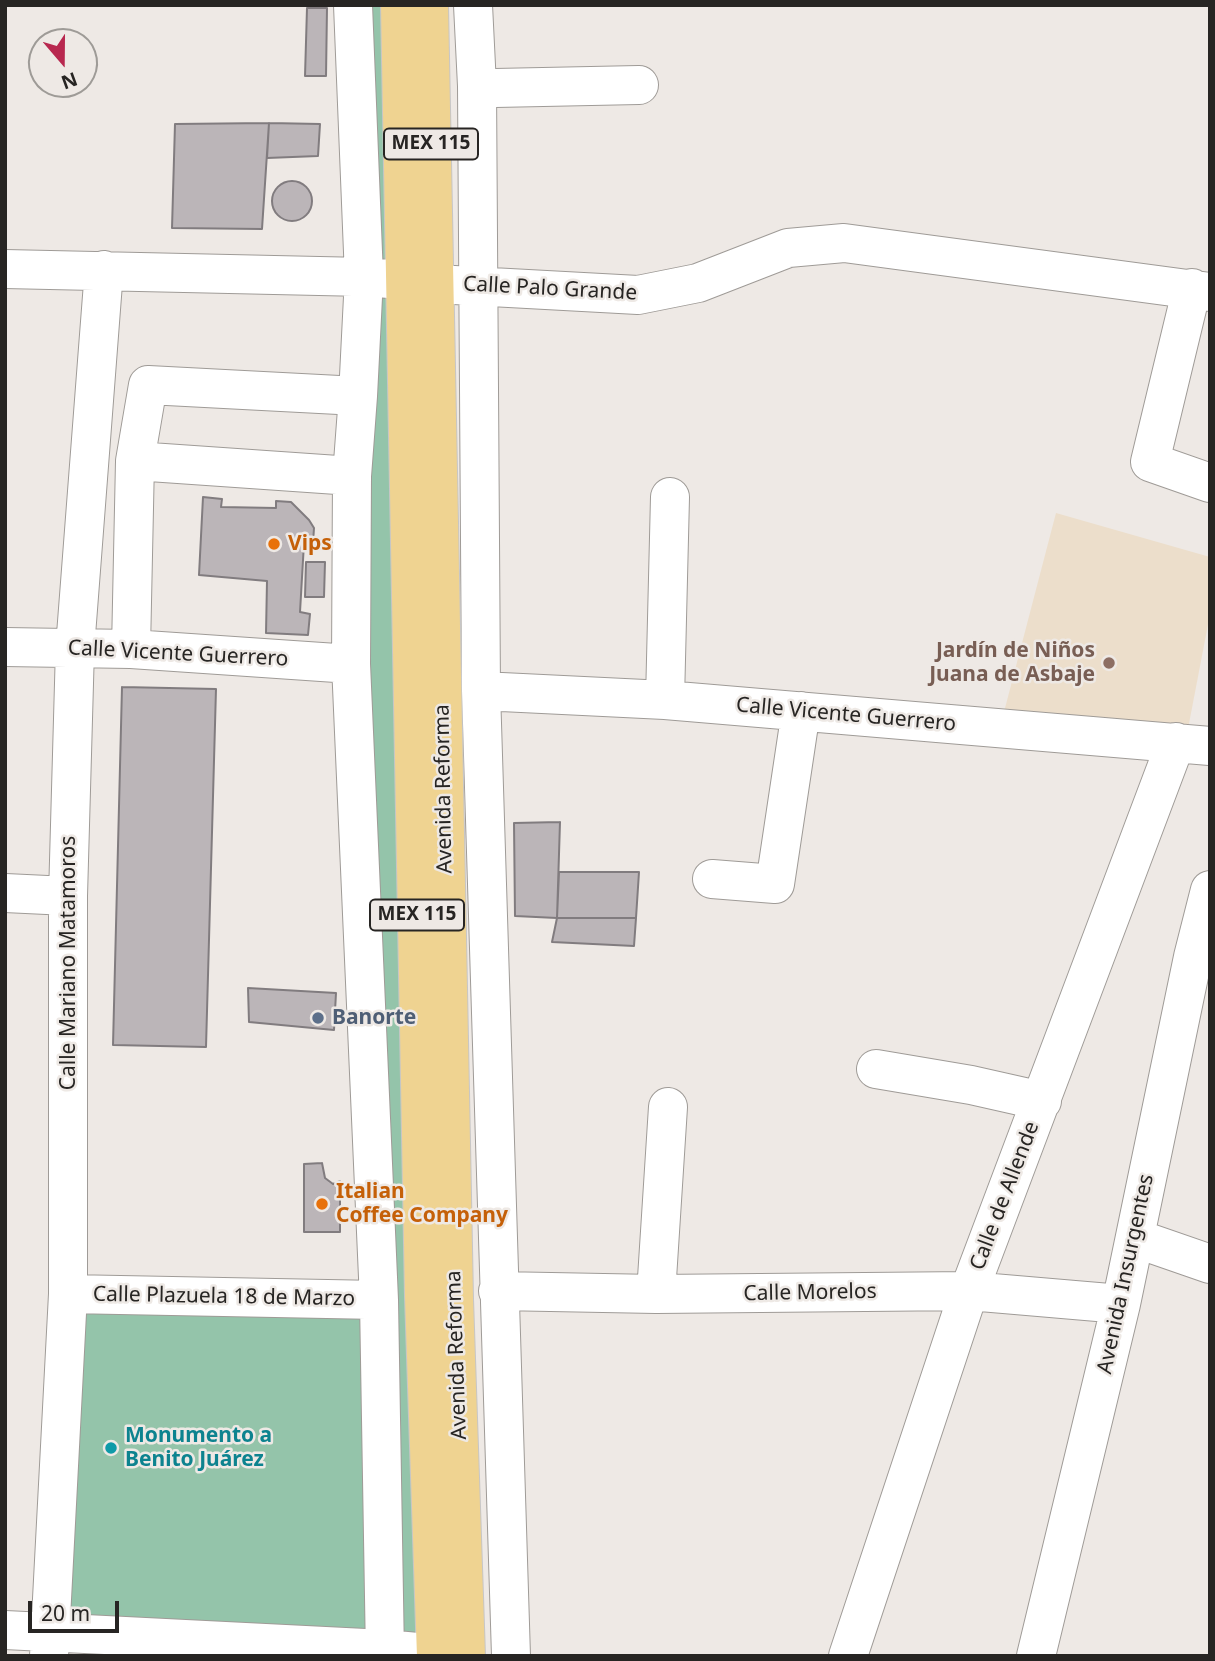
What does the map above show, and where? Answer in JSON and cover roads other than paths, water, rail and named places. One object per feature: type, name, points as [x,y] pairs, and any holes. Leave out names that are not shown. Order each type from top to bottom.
[{"type":"main road","name":"Avenida Reforma","points":[[400,5],[419,282],[454,1299],[450,1655]]},
{"type":"main road","name":"Avenida Reforma","points":[[419,282],[429,5]]},
{"type":"street","points":[[353,5],[363,276],[352,476],[351,664],[379,1300],[385,1653]]},
{"type":"street","points":[[473,5],[477,86],[481,691],[510,1656]]},
{"type":"street","points":[[477,86],[495,88],[639,85]]},
{"type":"street","name":"Calle Palo Grande","points":[[5,269],[363,276],[478,288],[638,295],[698,283],[788,248],[844,243],[1201,290]]},
{"type":"street","name":"Calle Mariano Matamoros","points":[[50,1644],[68,1294],[68,896],[75,648],[104,270]]},
{"type":"street","points":[[1201,290],[1150,462],[1210,483]]},
{"type":"street","points":[[131,649],[135,461],[148,385],[358,396]]},
{"type":"street","points":[[135,461],[352,476]]},
{"type":"street","points":[[665,700],[670,497]]},
{"type":"street","name":"Calle Vicente Guerrero","points":[[5,647],[131,649],[351,664]]},
{"type":"street","name":"Calle Vicente Guerrero","points":[[481,691],[665,700],[1193,744]]},
{"type":"street","points":[[712,879],[775,884],[801,711]]},
{"type":"street","name":"Calle de Allende","points":[[848,1656],[969,1291],[1042,1101],[1193,744]]},
{"type":"street","name":"Avenida Insurgentes","points":[[1036,1656],[1201,959],[1210,890]]},
{"type":"street","points":[[5,892],[68,896]]},
{"type":"street","points":[[876,1069],[971,1085],[1042,1101]]},
{"type":"street","points":[[656,1294],[668,1107]]},
{"type":"street","points":[[1135,1238],[1210,1264]]},
{"type":"street","name":"Calle Morelos","points":[[498,1291],[656,1294],[969,1291],[1121,1304]]},
{"type":"street","name":"Calle Plazuela 18 de Marzo","points":[[68,1294],[379,1300]]},
{"type":"street","points":[[5,1630],[50,1644],[450,1655]]},
{"type":"place","name":"Vips","points":[[274,544]]},
{"type":"place","name":"Jardín de Niños Juana de Asbaje","points":[[1109,663]]},
{"type":"place","name":"Banorte","points":[[318,1018]]},
{"type":"place","name":"Italian Coffee Company","points":[[322,1204]]},
{"type":"place","name":"Monumento a Benito Juárez","points":[[111,1448]]}]
